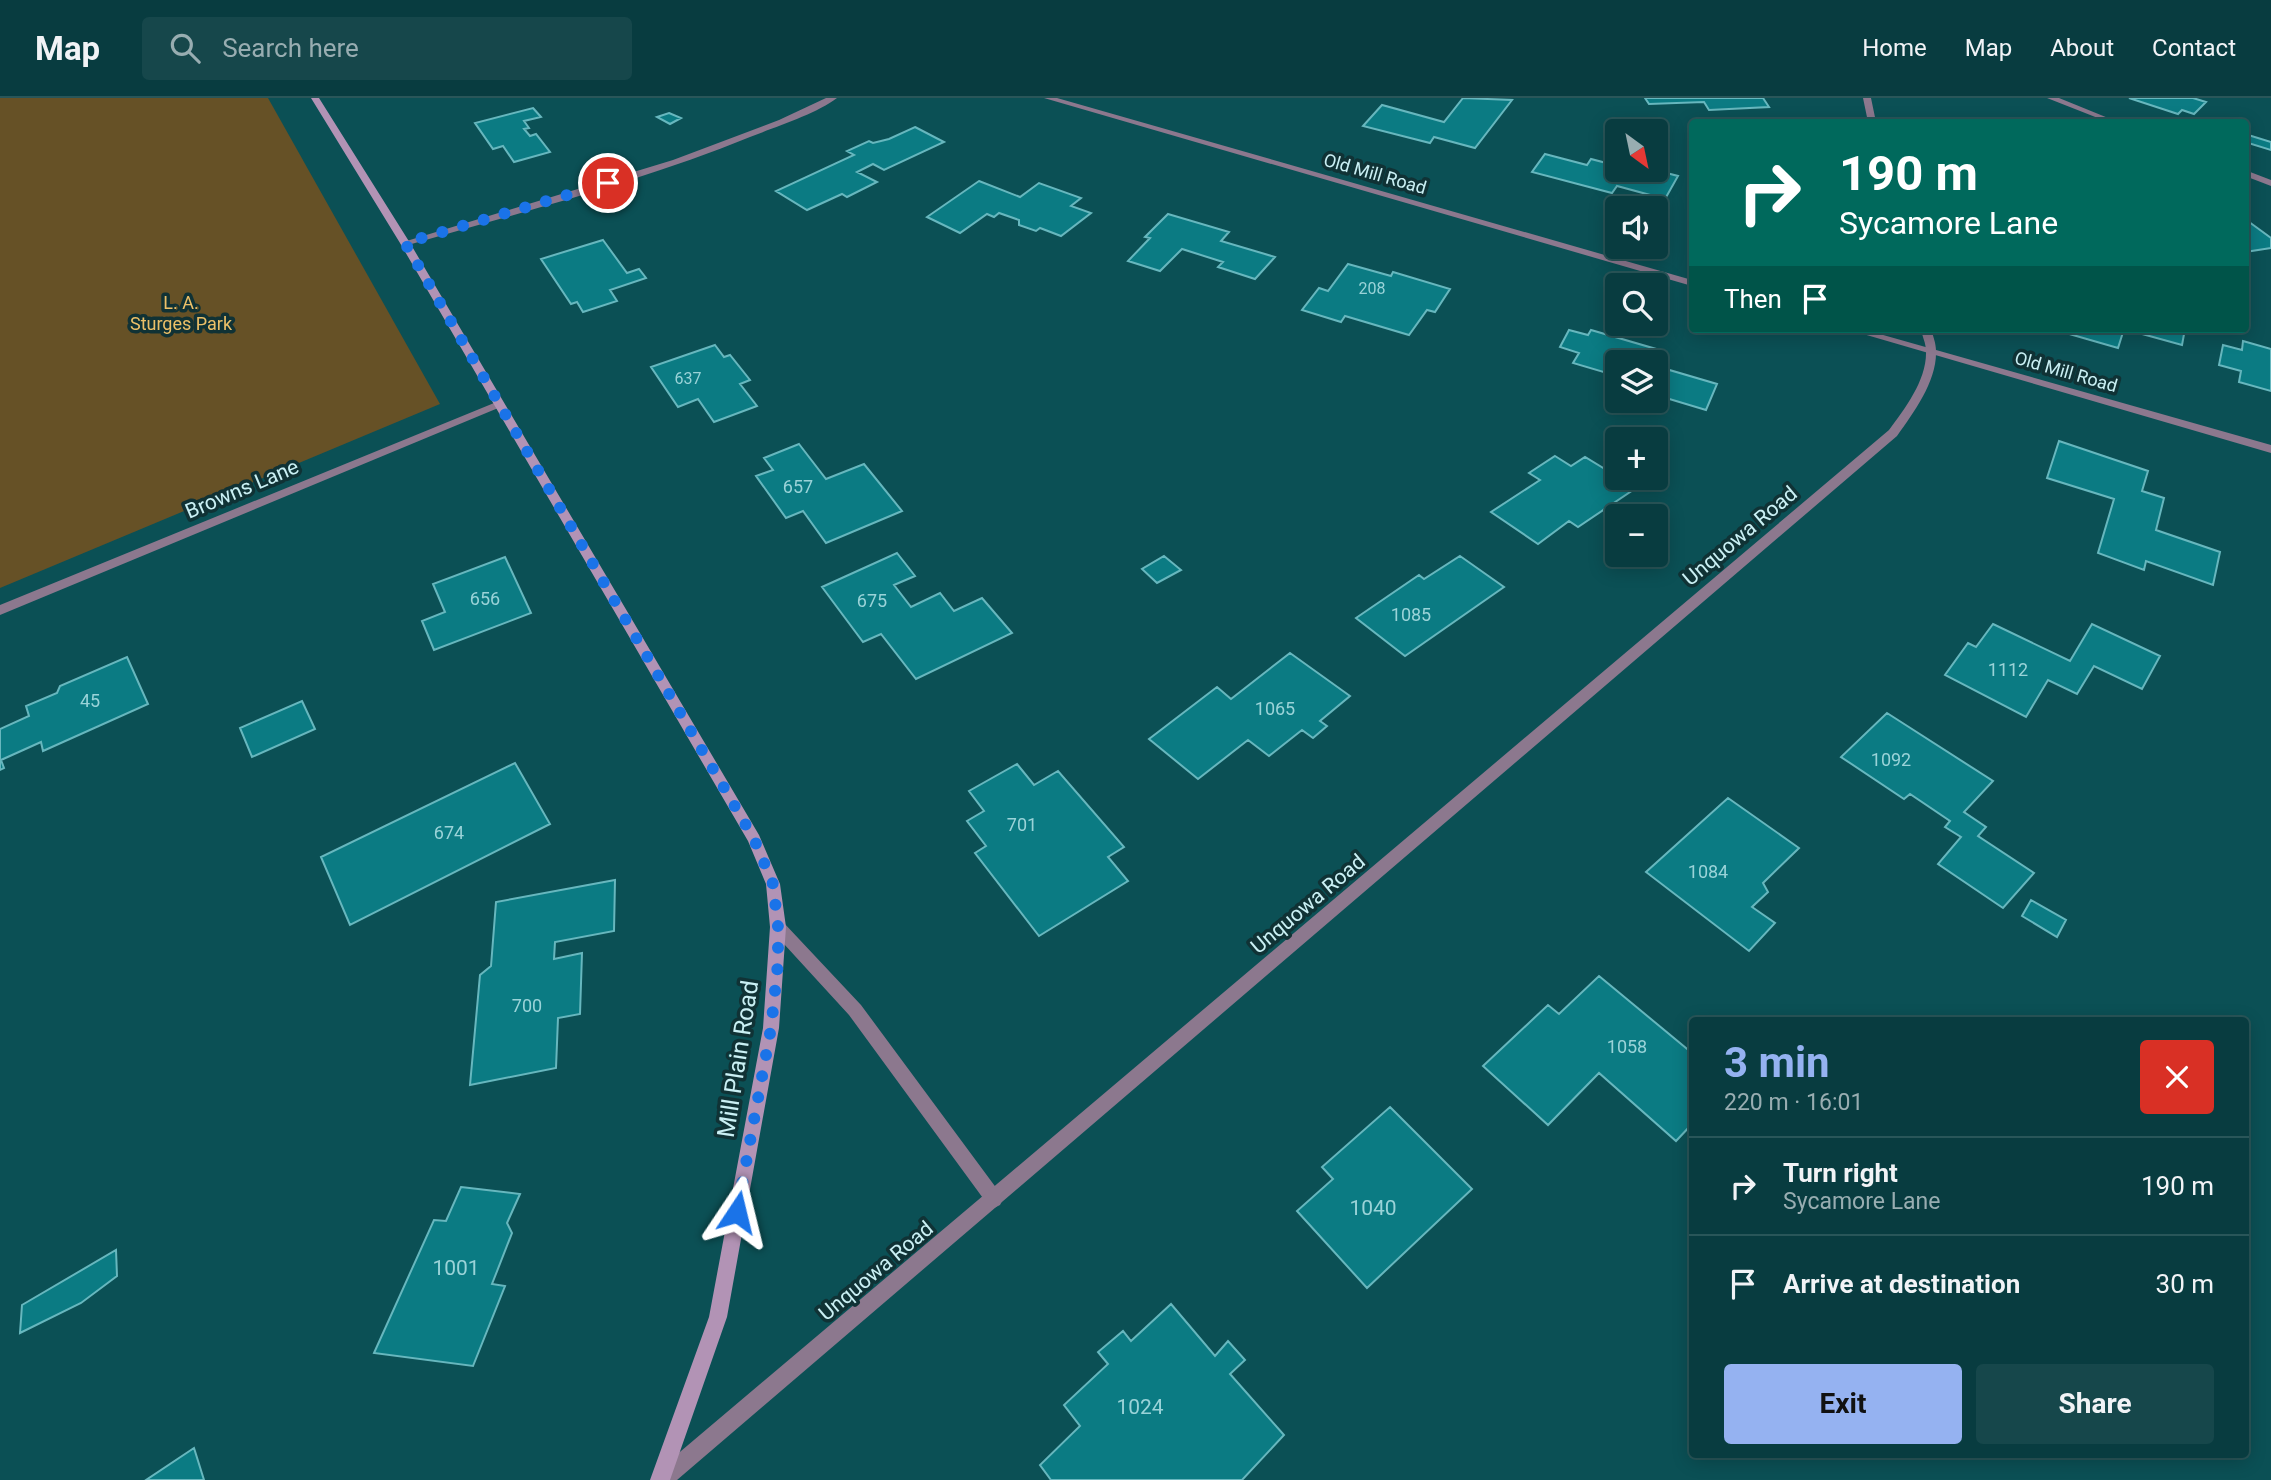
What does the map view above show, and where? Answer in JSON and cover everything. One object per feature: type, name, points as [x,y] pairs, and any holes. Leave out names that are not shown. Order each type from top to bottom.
[{"type":"main road","name":"Mill Plain Road","points":[[315,98],[405,243],[754,839],[773,884],[778,927],[778,963],[771,1028],[718,1317],[661,1480]]},
{"type":"street","points":[[405,243],[712,149],[833,98]]},
{"type":"street","name":"Old Mill Road","points":[[1048,98],[1689,282]]},
{"type":"street","points":[[1867,98],[1871,119]]},
{"type":"street","points":[[2050,98],[2106,119]]},
{"type":"street","points":[[2249,175],[2271,183]]},
{"type":"street","name":"Old Mill Road","points":[[1865,333],[2271,449]]},
{"type":"street","points":[[1927,333],[1932,352]]},
{"type":"street","name":"Unquowa Road","points":[[661,1480],[1893,433],[1915,404],[1932,352]]},
{"type":"street","name":"Browns Lane","points":[[0,610],[499,404]]},
{"type":"street","points":[[778,927],[855,1010],[994,1199]]},
{"type":"green space","name":"L. A. Sturges Park","points":[[0,98],[268,98],[440,404],[0,588]]},
{"type":"building","points":[[1463,98],[1512,100],[1475,148],[1434,137],[1430,143],[1363,126],[1382,105],[1444,122]]},
{"type":"building","points":[[1645,98],[1763,98],[1769,107],[1709,110],[1704,102],[1649,104]]},
{"type":"building","points":[[2129,98],[2193,98],[2206,102],[2194,114],[2182,110],[2178,114]]},
{"type":"building","points":[[533,108],[541,117],[524,121],[529,128],[524,129],[530,136],[536,134],[550,152],[514,162],[503,146],[493,149],[475,123]]},
{"type":"building","points":[[669,113],[681,118],[670,124],[657,117]]},
{"type":"building","points":[[915,127],[944,142],[884,170],[873,164],[857,172],[877,182],[847,197],[842,194],[807,210],[776,191],[854,155],[847,151],[869,141],[873,143],[889,139]]},
{"type":"building","points":[[2249,135],[2271,142],[2271,150],[2249,143]]},
{"type":"building","points":[[1545,154],[1587,165],[1591,159],[1605,163],[1605,182],[1668,182],[1668,173],[1678,176],[1667,196],[1654,196],[1617,186],[1612,193],[1532,172]]},
{"type":"building","points":[[979,181],[1020,197],[1039,183],[1081,198],[1071,206],[1091,213],[1061,236],[1040,228],[1036,231],[1019,225],[1019,220],[999,213],[994,217],[987,214],[960,233],[927,217]]},
{"type":"building","points":[[1168,214],[1229,232],[1221,241],[1275,257],[1255,279],[1218,267],[1223,262],[1182,249],[1160,271],[1128,261],[1150,238],[1145,237]]},
{"type":"building","points":[[2249,222],[2271,238],[2271,248],[2249,251]]},
{"type":"building","points":[[603,240],[627,273],[639,269],[646,278],[610,290],[617,301],[583,312],[577,302],[571,304],[541,259]]},
{"type":"building","points":[[1348,264],[1391,276],[1393,272],[1450,289],[1435,312],[1427,310],[1409,335],[1345,316],[1341,322],[1302,310],[1319,288],[1328,291]]},
{"type":"building","points":[[1569,330],[1588,335],[1591,330],[1660,350],[1605,350],[1605,372],[1573,363],[1579,353],[1560,347]]},
{"type":"building","points":[[2066,333],[2123,333],[2118,348]]},
{"type":"building","points":[[2138,333],[2184,333],[2182,345]]},
{"type":"building","points":[[2243,341],[2271,349],[2271,391],[2239,382],[2241,371],[2219,365],[2223,345],[2242,350]]},
{"type":"building","points":[[715,345],[724,357],[730,355],[750,380],[740,384],[757,406],[714,422],[698,399],[678,407],[651,367]]},
{"type":"building","points":[[1668,370],[1717,384],[1706,410],[1668,399]]},
{"type":"building","points":[[2059,441],[2148,471],[2142,491],[2164,498],[2156,530],[2220,552],[2213,585],[2146,561],[2144,570],[2098,553],[2114,499],[2047,478]]},
{"type":"building","points":[[799,444],[826,479],[864,464],[902,511],[826,543],[803,511],[786,518],[756,476],[773,470],[764,458]]},
{"type":"building","points":[[1555,456],[1571,466],[1585,457],[1605,469],[1605,490],[1633,490],[1612,504],[1605,504],[1605,509],[1578,527],[1569,521],[1538,544],[1491,512],[1540,480],[1529,473]]},
{"type":"building","points":[[897,553],[915,576],[894,585],[911,607],[940,593],[954,611],[982,598],[1012,633],[916,679],[881,634],[863,642],[822,587]]},
{"type":"building","points":[[1164,556],[1181,570],[1157,583],[1142,569]]},
{"type":"building","points":[[1460,556],[1504,587],[1405,656],[1356,618],[1419,575],[1424,579]]},
{"type":"building","points":[[505,557],[531,613],[434,650],[422,621],[445,612],[433,584]]},
{"type":"building","points":[[1993,624],[2070,661],[2092,624],[2160,656],[2142,689],[2094,666],[2077,694],[2048,680],[2026,717],[1945,675],[1968,643],[1976,647]]},
{"type":"building","points":[[1290,653],[1350,696],[1320,721],[1327,726],[1313,738],[1302,730],[1269,756],[1248,740],[1198,779],[1149,739],[1217,687],[1231,699]]},
{"type":"building","points":[[127,657],[148,704],[43,751],[41,742],[1,760],[4,768],[0,770],[0,729],[29,716],[26,706],[57,693],[60,686]]},
{"type":"building","points":[[302,701],[315,729],[252,757],[240,728]]},
{"type":"building","points":[[1887,713],[1993,781],[1964,812],[1986,827],[1978,836],[2034,873],[2003,908],[1938,864],[1961,837],[1945,827],[1950,821],[1910,794],[1904,799],[1841,757]]},
{"type":"building","points":[[515,763],[550,824],[350,925],[321,857]]},
{"type":"building","points":[[1017,764],[1034,785],[1058,771],[1124,847],[1108,857],[1128,881],[1039,936],[975,853],[986,846],[967,821],[984,811],[969,791]]},
{"type":"building","points":[[1728,798],[1799,848],[1763,883],[1768,892],[1752,907],[1775,923],[1749,951],[1646,872]]},
{"type":"building","points":[[615,880],[614,931],[555,942],[554,959],[582,953],[580,1014],[558,1018],[556,1068],[470,1085],[480,975],[491,966],[496,902]]},
{"type":"building","points":[[2031,900],[2066,920],[2057,937],[2022,916]]},
{"type":"building","points":[[1599,976],[1689,1051],[1689,1127],[1676,1141],[1599,1073],[1548,1125],[1483,1066],[1548,1005],[1559,1014]]},
{"type":"building","points":[[1390,1107],[1472,1189],[1367,1288],[1297,1211],[1333,1179],[1322,1167]]},
{"type":"building","points":[[461,1187],[520,1194],[507,1223],[512,1233],[492,1284],[505,1286],[473,1366],[374,1353],[434,1220],[446,1221]]},
{"type":"building","points":[[116,1250],[117,1276],[81,1303],[20,1333],[22,1305]]},
{"type":"building","points":[[1171,1304],[1215,1356],[1228,1341],[1245,1360],[1230,1374],[1284,1435],[1242,1480],[1051,1480],[1040,1465],[1080,1426],[1064,1405],[1108,1364],[1098,1352],[1123,1331],[1131,1341]]},
{"type":"building","points":[[194,1448],[204,1480],[146,1480]]},
{"type":"route","points":[[608,183],[405,243],[754,839],[773,884],[778,927],[778,963],[771,1028],[737,1212]]}]
